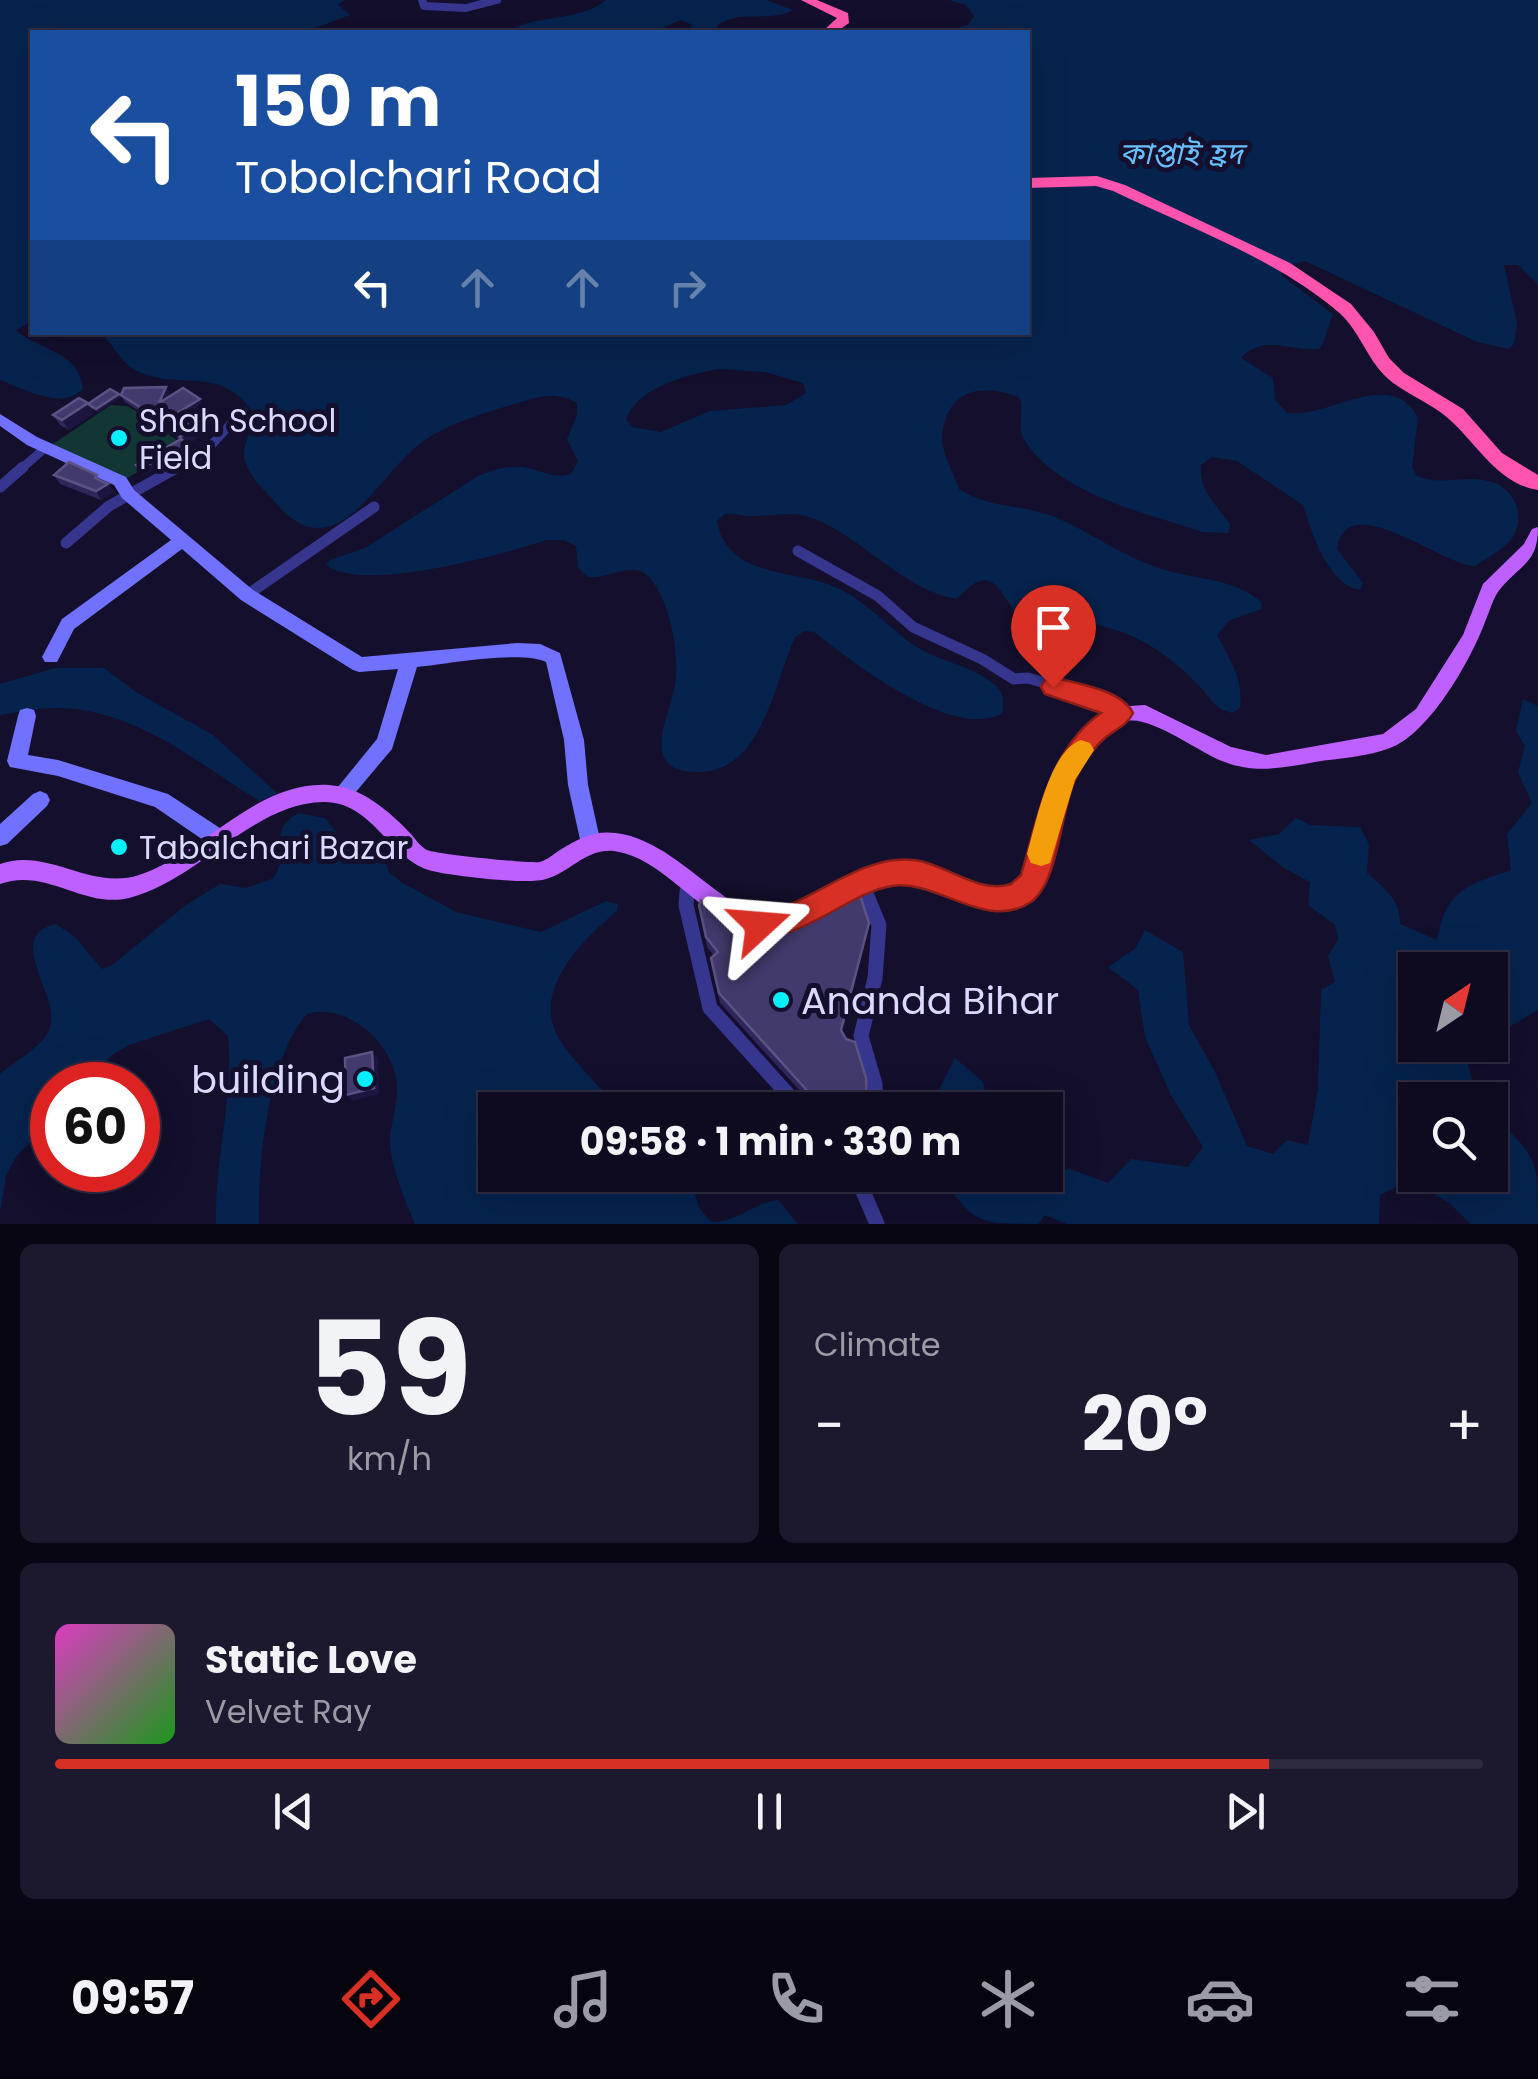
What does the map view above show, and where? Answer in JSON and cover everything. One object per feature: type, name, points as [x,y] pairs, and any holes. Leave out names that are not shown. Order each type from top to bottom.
[{"type":"highway","points":[[808,0],[842,16],[842,23],[831,30]]},
{"type":"highway","points":[[1030,183],[1096,181],[1119,188],[1284,267],[1345,308],[1389,370],[1456,414],[1495,458],[1538,481]]},
{"type":"main road","points":[[2,869],[31,870],[98,890],[122,890],[152,880],[219,839],[303,796],[342,793],[368,806],[420,858],[540,872],[604,840],[622,844],[688,880],[733,914],[760,925],[785,920],[888,874],[915,872],[984,897],[1004,899],[1020,894],[1032,882],[1063,776],[1094,731],[1121,713],[1144,713],[1228,755],[1266,763],[1388,741],[1424,716],[1471,638],[1489,589],[1530,548],[1538,533]]},
{"type":"street","points":[[422,0],[424,6],[451,8],[498,0]]},
{"type":"street","points":[[66,543],[96,515],[128,494],[205,452],[238,416]]},
{"type":"street","points":[[0,419],[46,447],[100,469],[120,482],[128,494],[247,595],[359,665],[517,650],[540,651],[554,658],[574,740],[578,785],[592,844]]},
{"type":"street","points":[[0,487],[46,447]]},
{"type":"street","points":[[247,595],[284,564],[332,538],[374,507]]},
{"type":"street","points":[[50,657],[68,624],[181,541]]},
{"type":"street","points":[[798,551],[878,596],[913,627],[982,658],[1014,679],[1028,678],[1062,688],[1121,713]]},
{"type":"street","points":[[342,793],[385,743],[408,662]]},
{"type":"street","points":[[27,716],[17,761],[41,782],[161,800],[219,839]]},
{"type":"street","points":[[0,837],[41,782]]},
{"type":"street","points":[[688,880],[686,905],[710,1008],[786,1092]]},
{"type":"street","points":[[862,884],[879,924],[875,978],[860,1036],[875,1092]]},
{"type":"street","points":[[863,1192],[877,1224]]},
{"type":"green space","name":"Shah School Field","points":[[111,405],[127,406],[159,424],[156,427],[165,429],[182,446],[124,480],[53,444]]},
{"type":"water","points":[[0,0],[344,0],[338,5],[350,15],[309,30],[30,30],[30,322],[16,330],[66,358],[80,375],[83,388],[75,395],[55,398],[0,380]]},
{"type":"water","points":[[606,0],[767,0],[793,10],[774,16],[734,18],[717,26],[721,30],[686,30],[693,25],[681,20],[658,30],[510,30],[595,7]]},
{"type":"water","name":"কাপ্তাই হ্রদ","points":[[949,0],[1538,0],[1538,284],[1518,265],[1504,265],[1517,323],[1514,344],[1508,349],[1477,342],[1305,261],[1285,267],[1281,275],[1333,314],[1319,349],[1259,346],[1241,358],[1273,378],[1275,400],[1287,413],[1303,413],[1375,395],[1406,402],[1418,417],[1412,467],[1417,476],[1435,480],[1479,479],[1504,488],[1518,510],[1517,528],[1510,541],[1475,566],[1376,526],[1358,525],[1344,532],[1337,549],[1363,583],[1360,590],[1349,586],[1330,568],[1303,505],[1237,461],[1212,457],[1201,465],[1206,491],[1230,525],[1228,533],[1203,532],[1082,489],[1040,460],[1025,441],[1019,397],[992,390],[969,393],[951,408],[942,436],[959,489],[982,500],[1055,517],[1145,563],[1239,588],[1261,602],[1262,609],[1230,620],[1217,635],[1238,679],[1240,708],[1232,713],[1222,710],[1167,657],[1114,629],[1090,624],[1037,626],[1014,610],[992,582],[983,580],[972,585],[957,599],[937,594],[812,518],[796,514],[725,514],[717,521],[734,554],[765,569],[847,593],[912,644],[995,685],[1003,698],[1002,713],[982,719],[958,717],[931,708],[877,678],[814,632],[804,631],[795,637],[763,721],[738,757],[720,768],[680,770],[668,763],[662,741],[675,685],[672,627],[655,585],[641,571],[588,577],[578,568],[576,546],[564,540],[547,540],[468,562],[401,574],[344,573],[326,565],[365,548],[478,476],[516,467],[554,475],[571,474],[578,461],[567,439],[577,415],[577,403],[560,396],[536,398],[445,429],[408,454],[357,510],[338,523],[319,528],[298,522],[251,473],[244,452],[255,415],[242,399],[215,384],[139,372],[102,335],[1030,335],[1030,30],[953,30],[968,25],[974,16],[966,5]],"holes":[[[719,369],[765,372],[803,383],[806,393],[786,405],[710,411],[661,432],[632,427],[626,419],[653,390]]]},
{"type":"water","points":[[55,668],[104,668],[136,692],[213,735],[278,794],[259,801],[167,742],[117,719],[63,708],[0,715],[0,684]]},
{"type":"water","points":[[1523,699],[1538,706],[1538,1010],[1508,1028],[1508,952],[1398,952],[1398,1062],[1467,1062],[1473,1082],[1398,1082],[1398,1186],[1380,1195],[1379,1224],[1067,1224],[1045,1215],[1038,1224],[1002,1223],[980,1218],[962,1203],[953,1192],[1063,1192],[1063,1171],[1070,1169],[1108,1183],[1131,1159],[1188,1167],[1203,1147],[1171,1095],[1145,1037],[1138,990],[1108,967],[1136,948],[1145,930],[1183,952],[1189,1025],[1215,1072],[1247,1146],[1273,1154],[1287,1140],[1308,1145],[1318,1089],[1321,990],[1335,982],[1328,956],[1338,939],[1335,925],[1308,905],[1310,882],[1284,868],[1249,840],[1279,834],[1296,818],[1310,825],[1360,827],[1369,844],[1367,873],[1394,901],[1400,924],[1437,940],[1446,910],[1461,892],[1511,870],[1507,834],[1532,803],[1518,772],[1525,746],[1516,731]]},
{"type":"water","points":[[299,813],[325,818],[340,837],[383,855],[389,872],[401,882],[456,912],[541,932],[606,901],[618,904],[617,911],[570,959],[554,989],[551,1005],[554,1028],[564,1046],[604,1092],[478,1092],[478,1192],[694,1192],[700,1209],[711,1222],[778,1200],[798,1224],[415,1224],[391,1152],[395,1071],[379,1042],[367,1030],[338,1014],[323,1012],[307,1014],[282,1058],[263,1144],[259,1224],[216,1224],[229,1060],[228,1036],[209,1019],[129,1045],[105,1062],[30,1062],[30,1142],[15,1158],[6,1176],[0,1212],[0,1074],[38,1044],[48,1032],[51,1018],[34,955],[34,942],[40,931],[56,924],[75,937],[102,969],[112,965],[186,905],[220,884],[246,888],[274,878],[282,860],[281,833]]},
{"type":"water","points":[[955,1058],[983,1082],[985,1092],[939,1092]]},
{"type":"water","points":[[1508,1130],[1532,1160],[1538,1224],[1471,1224],[1431,1192],[1508,1192]]},
{"type":"building","points":[[166,387],[159,403],[183,388],[200,399],[176,414],[195,430],[180,437],[121,395],[124,388]]},
{"type":"building","points":[[110,389],[119,394],[96,409],[88,404]]},
{"type":"building","points":[[79,398],[88,403],[62,420],[53,415]]},
{"type":"building","points":[[181,439],[188,444],[140,469],[136,465]]},
{"type":"building","points":[[69,462],[108,484],[96,491],[54,475]]},
{"type":"building","name":"Ananda Bihar","points":[[858,889],[869,923],[841,1030],[846,1039],[855,1042],[867,1092],[808,1092],[719,993],[711,958],[718,952],[706,937],[701,900],[742,924],[780,926]]},
{"type":"building","name":"building","points":[[372,1052],[374,1088],[346,1095],[345,1058]]},
{"type":"slow traffic","points":[[1041,854],[1063,776],[1081,750]]},
{"type":"place","name":"Shah School Field","points":[[119,438]]},
{"type":"place","name":"Tabalchari Bazar","points":[[119,847]]},
{"type":"place","name":"Ananda Bihar","points":[[781,1000]]},
{"type":"place","name":"building","points":[[365,1079]]},
{"type":"route","points":[[760,925],[785,920],[822,900],[888,874],[915,872],[984,897],[1004,899],[1020,894],[1032,882],[1063,776],[1094,731],[1121,713],[1103,702],[1053,687]]}]
